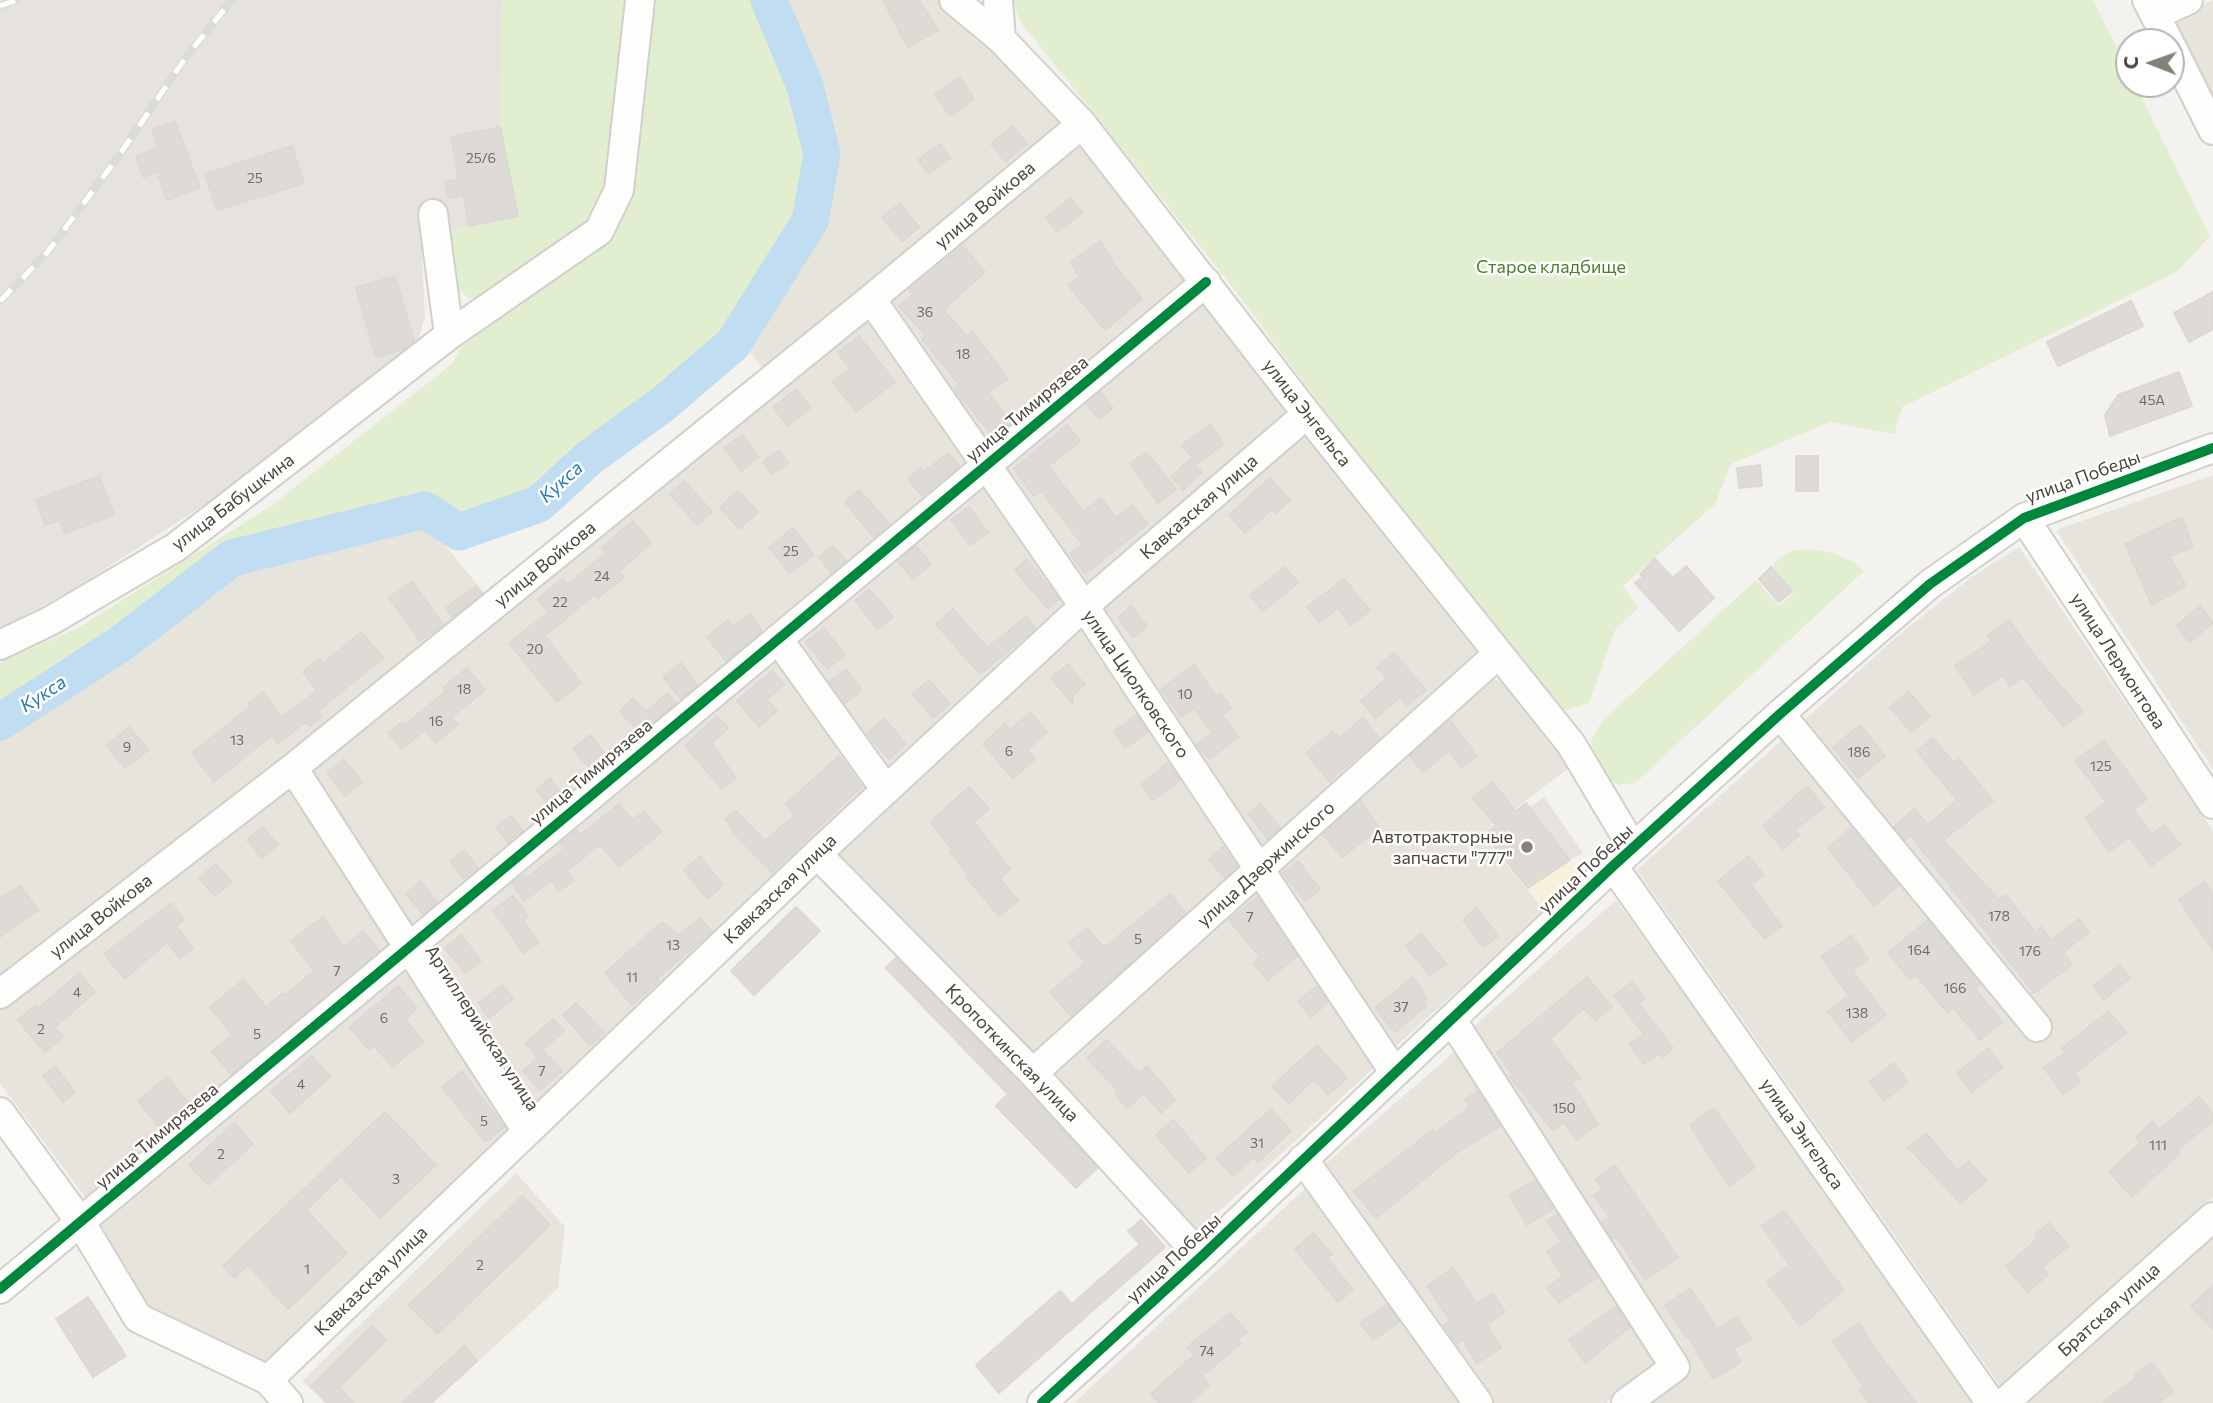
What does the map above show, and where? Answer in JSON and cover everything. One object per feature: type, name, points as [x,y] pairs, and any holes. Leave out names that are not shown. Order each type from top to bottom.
[{"type":"street","name":"улица Бабушкина","points":[[0,645],[50,621],[176,547],[449,335],[599,231],[619,190],[640,0]]},
{"type":"street","name":"улица Энгельса","points":[[954,0],[1002,39],[1083,124],[1497,655],[1572,744],[1623,857],[1991,1403]]},
{"type":"street","points":[[998,0],[1002,39]]},
{"type":"street","points":[[2162,28],[2151,7],[2188,0]]},
{"type":"street","points":[[2185,74],[2213,130]]},
{"type":"street","name":"улица Войкова","points":[[0,993],[293,768],[872,299],[1083,124]]},
{"type":"street","points":[[433,214],[449,335]]},
{"type":"street","name":"улица Тимирязева","points":[[0,1289],[1206,282]]},
{"type":"street","name":"улица Циолковского","points":[[872,299],[1084,606],[1395,1073]]},
{"type":"street","name":"Кавказская улица","points":[[268,1380],[817,854],[1084,606],[1307,414]]},
{"type":"street","name":"улица Победы","points":[[1042,1403],[1200,1258],[1623,857],[1780,714],[1930,584],[2024,518],[2213,448]]},
{"type":"street","name":"улица Лермонтова","points":[[2024,518],[2213,804]]},
{"type":"street","points":[[778,639],[886,790]]},
{"type":"street","name":"улица Дзержинского","points":[[1033,1073],[1497,655]]},
{"type":"street","points":[[1780,714],[2037,1027]]},
{"type":"street","name":"Артиллерийская улица","points":[[293,768],[527,1131]]},
{"type":"street","name":"Кропоткинская улица","points":[[817,854],[1033,1073],[1200,1258]]},
{"type":"street","points":[[1452,1020],[1675,1367],[1626,1403]]},
{"type":"street","points":[[0,1112],[80,1223],[138,1318],[268,1380],[288,1403]]},
{"type":"street","points":[[1303,1159],[1478,1403]]},
{"type":"street","name":"Братская улица","points":[[2004,1403],[2213,1217]]},
{"type":"shaded area","points":[[0,0],[502,0],[500,127],[518,216],[421,237],[425,317],[416,346],[204,505],[74,589],[0,628]]},
{"type":"shaded area","points":[[776,0],[942,0],[976,40],[1010,56],[1070,122],[766,371],[743,345],[813,238],[825,155],[812,80]]},
{"type":"shaded area","points":[[2213,0],[2213,111],[2185,52],[2185,28],[2173,28],[2170,21]]},
{"type":"shaded area","points":[[1080,136],[1193,282],[986,453],[884,300]]},
{"type":"shaded area","points":[[1200,295],[1291,411],[1083,596],[993,468]]},
{"type":"shaded area","points":[[870,313],[975,462],[410,935],[307,769]]},
{"type":"shaded area","points":[[1302,425],[1481,656],[1260,859],[1090,607]]},
{"type":"shaded area","points":[[2213,475],[2213,769],[2056,530]]},
{"type":"shaded area","points":[[981,478],[1076,605],[885,773],[784,640]]},
{"type":"shaded area","points":[[410,526],[436,534],[489,599],[0,980],[0,729],[124,646],[235,562]]},
{"type":"shaded area","points":[[2019,547],[2213,831],[2213,1197],[2003,1390],[1637,870],[1900,634],[1972,577]]},
{"type":"shaded area","points":[[1084,621],[1251,870],[1040,1062],[834,853]]},
{"type":"shaded area","points":[[777,649],[877,785],[533,1117],[424,946]]},
{"type":"shaded area","points":[[1485,678],[1501,681],[1512,691],[1570,767],[1481,834],[1545,911],[1394,1048],[1271,867]]},
{"type":"shaded area","points":[[287,784],[395,949],[88,1201],[0,1083],[0,1005]]},
{"type":"shaded area","points":[[1544,797],[1583,853],[1570,860],[1529,808]]},
{"type":"shaded area","points":[[1258,879],[1380,1062],[1196,1233],[1048,1072]]},
{"type":"shaded area","points":[[1616,900],[1981,1403],[1644,1403],[1690,1370],[1472,1028]]},
{"type":"shaded area","points":[[404,964],[514,1135],[261,1364],[149,1308],[97,1228],[215,1123]]},
{"type":"shaded area","points":[[1462,1045],[1663,1362],[1606,1403],[1487,1403],[1323,1166]]},
{"type":"shaded area","points":[[516,1173],[565,1227],[558,1288],[433,1403],[325,1403],[302,1381]]},
{"type":"shaded area","points":[[1310,1184],[1465,1403],[1074,1403]]},
{"type":"shaded area","points":[[2213,1231],[2213,1403],[2020,1403]]},
{"type":"green space","points":[[502,0],[632,0],[611,190],[591,223],[488,294],[469,299],[450,283],[444,232],[518,216],[500,127]]},
{"type":"green space","points":[[646,0],[759,0],[772,35],[801,92],[811,153],[803,210],[782,252],[722,341],[528,496],[464,523],[432,504],[237,548],[116,634],[0,706],[0,662],[78,628],[271,506],[452,364],[461,347],[617,230],[637,179]]},
{"type":"green space","name":"Старое кладбище","points":[[1014,0],[2093,0],[2115,45],[2115,98],[2142,98],[2210,236],[2177,272],[1902,407],[1894,434],[1830,422],[1731,464],[1715,504],[1623,586],[1638,608],[1615,630],[1589,703],[1560,712],[1539,697],[1230,284],[1019,20]]},
{"type":"green space","points":[[1809,549],[1834,553],[1852,561],[1864,571],[1635,783],[1619,785],[1605,778],[1595,762],[1591,741],[1602,721],[1756,580],[1779,606],[1794,592],[1772,567],[1781,557],[1794,550]]},
{"type":"sand","points":[[1570,860],[1577,874],[1545,908],[1530,889]]},
{"type":"building","points":[[883,0],[919,0],[938,30],[908,48]]},
{"type":"building","points":[[960,77],[974,99],[950,116],[935,94]]},
{"type":"building","points":[[175,121],[200,188],[167,200],[157,172],[143,177],[136,157],[158,148],[152,130]]},
{"type":"building","points":[[1013,126],[1027,144],[1006,162],[991,144]]},
{"type":"building","points":[[500,127],[518,216],[469,226],[463,195],[448,198],[445,182],[459,179],[451,137]]},
{"type":"building","points":[[940,144],[950,158],[929,174],[918,160]]},
{"type":"building","points":[[292,146],[304,183],[217,210],[205,174]]},
{"type":"building","points":[[1071,198],[1082,213],[1057,232],[1046,217]]},
{"type":"building","points":[[900,203],[919,227],[902,241],[882,217]]},
{"type":"building","points":[[1100,241],[1113,260],[1111,261],[1142,299],[1105,330],[1068,285],[1080,277],[1070,262]]},
{"type":"building","points":[[963,246],[985,272],[943,310],[967,336],[973,332],[1008,379],[988,392],[1011,423],[993,437],[954,388],[959,384],[922,339],[926,336],[899,306],[913,294],[909,290]]},
{"type":"building","points":[[395,276],[414,341],[403,349],[376,357],[356,288]]},
{"type":"building","points":[[2213,292],[2213,329],[2189,342],[2174,313]]},
{"type":"building","points":[[2131,301],[2143,326],[2058,366],[2047,342]]},
{"type":"building","points":[[859,336],[895,382],[856,412],[833,382],[850,369],[838,353]]},
{"type":"building","points":[[2179,372],[2192,406],[2110,436],[2105,415],[2118,395]]},
{"type":"building","points":[[796,389],[811,408],[788,426],[773,407]]},
{"type":"building","points":[[1101,392],[1113,408],[1099,419],[1086,404]]},
{"type":"building","points":[[1067,425],[1080,441],[1049,466],[1083,512],[1101,498],[1116,518],[1132,505],[1148,524],[1085,574],[1070,554],[1082,544],[1041,491],[1034,496],[1014,469]]},
{"type":"building","points":[[1210,425],[1224,444],[1197,463],[1182,445]]},
{"type":"building","points":[[742,435],[759,457],[741,471],[724,448]]},
{"type":"building","points":[[779,450],[788,463],[772,474],[763,462]]},
{"type":"building","points":[[1146,452],[1176,489],[1158,503],[1130,464]]},
{"type":"building","points":[[948,453],[959,466],[922,496],[908,479],[921,468],[924,472]]},
{"type":"building","points":[[1796,456],[1818,456],[1818,491],[1796,491]]},
{"type":"building","points":[[1190,459],[1202,472],[1183,490],[1171,477]]},
{"type":"building","points":[[1760,465],[1762,486],[1739,488],[1737,468]]},
{"type":"building","points":[[99,476],[114,515],[65,533],[60,520],[45,525],[36,500]]},
{"type":"building","points":[[1270,478],[1290,500],[1276,513],[1272,509],[1245,533],[1229,515]]},
{"type":"building","points":[[685,481],[712,512],[697,525],[670,494]]},
{"type":"building","points":[[859,490],[890,524],[874,538],[845,502]]},
{"type":"building","points":[[738,491],[758,512],[739,529],[720,507]]},
{"type":"building","points":[[969,507],[988,532],[970,545],[951,520]]},
{"type":"building","points":[[2182,517],[2193,547],[2169,556],[2186,586],[2152,605],[2125,544]]},
{"type":"building","points":[[633,521],[651,543],[619,571],[624,577],[598,598],[595,594],[545,636],[581,683],[557,702],[509,643],[548,612],[538,599],[562,579],[567,585],[607,552],[602,547]]},
{"type":"building","points":[[793,528],[814,555],[790,573],[769,547]]},
{"type":"building","points":[[833,546],[846,561],[832,573],[819,557]]},
{"type":"building","points":[[916,546],[931,564],[913,579],[898,561]]},
{"type":"building","points":[[1027,559],[1059,599],[1048,609],[1015,570]]},
{"type":"building","points":[[1655,559],[1673,578],[1686,566],[1714,598],[1679,631],[1635,583],[1643,577],[1640,574]]},
{"type":"building","points":[[1285,567],[1298,583],[1263,611],[1250,595]]},
{"type":"building","points":[[1771,567],[1792,591],[1779,602],[1759,579]]},
{"type":"building","points":[[1344,579],[1370,611],[1350,625],[1338,608],[1319,622],[1307,607]]},
{"type":"building","points":[[412,581],[443,625],[420,641],[389,598]]},
{"type":"building","points":[[476,586],[482,593],[453,617],[446,608]]},
{"type":"building","points":[[869,589],[893,617],[878,629],[855,601]]},
{"type":"building","points":[[1131,606],[1147,626],[1133,638],[1118,618]]},
{"type":"building","points":[[2200,606],[2213,623],[2190,642],[2176,626]]},
{"type":"building","points":[[953,609],[987,648],[1026,617],[1036,628],[980,674],[936,624]]},
{"type":"building","points":[[750,614],[762,631],[726,661],[707,637],[728,620],[733,626]]},
{"type":"building","points":[[2009,620],[2033,654],[2083,712],[2064,727],[2023,677],[2010,686],[2003,675],[1974,695],[1955,666],[1992,641],[1988,635]]},
{"type":"building","points":[[824,628],[845,655],[827,669],[806,642]]},
{"type":"building","points":[[361,632],[383,658],[318,711],[322,717],[310,726],[306,722],[278,743],[272,735],[214,782],[192,753],[251,706],[248,703],[263,692],[282,717],[317,691],[303,672],[319,659],[323,664]]},
{"type":"building","points":[[1394,653],[1426,690],[1407,706],[1400,697],[1376,718],[1361,701],[1387,678],[1377,667]]},
{"type":"building","points":[[681,663],[698,685],[681,699],[663,677]]},
{"type":"building","points":[[1068,664],[1085,685],[1073,694],[1073,704],[1051,678]]},
{"type":"building","points":[[1194,665],[1217,697],[1221,694],[1232,708],[1222,715],[1239,737],[1209,759],[1197,744],[1212,732],[1194,708],[1181,717],[1161,689]]},
{"type":"building","points":[[467,668],[485,690],[452,717],[458,725],[435,743],[425,730],[402,749],[388,733],[402,722],[405,725],[446,691],[443,688]]},
{"type":"building","points":[[846,669],[862,690],[845,703],[829,682]]},
{"type":"building","points":[[772,671],[784,685],[767,699],[777,711],[759,727],[737,701]]},
{"type":"building","points":[[929,680],[950,704],[933,718],[913,694]]},
{"type":"building","points":[[1909,692],[1930,717],[1911,732],[1890,707]]},
{"type":"building","points":[[668,693],[676,703],[640,733],[620,711],[633,698],[646,712]]},
{"type":"building","points":[[1030,712],[1047,732],[1027,750],[1035,759],[1013,778],[983,744],[1005,724],[1010,730]]},
{"type":"building","points":[[1137,715],[1148,732],[1125,748],[1114,731]]},
{"type":"building","points":[[717,716],[728,728],[712,743],[736,778],[722,789],[685,746]]},
{"type":"building","points":[[1363,718],[1379,738],[1329,781],[1306,753],[1333,731],[1339,738]]},
{"type":"building","points":[[884,719],[906,744],[889,759],[867,734]]},
{"type":"building","points":[[1450,720],[1477,756],[1461,767],[1449,751],[1423,772],[1410,756]]},
{"type":"building","points":[[1860,725],[1885,756],[1858,778],[1833,747]]},
{"type":"building","points":[[130,727],[148,750],[125,768],[106,745]]},
{"type":"building","points":[[590,735],[609,759],[593,772],[573,749]]},
{"type":"building","points":[[1933,738],[1954,763],[1959,759],[1993,801],[1943,840],[1999,900],[2006,895],[2035,932],[2041,927],[2051,940],[2079,919],[2089,932],[2063,952],[2072,965],[2034,993],[1910,835],[1905,840],[1894,827],[1914,809],[1928,825],[1957,800],[1917,751]]},
{"type":"building","points":[[2104,740],[2147,799],[2133,809],[2152,834],[2164,825],[2180,844],[2151,866],[2129,837],[2109,852],[2085,818],[2106,802],[2075,760]]},
{"type":"building","points":[[839,756],[862,786],[772,872],[732,831],[734,829],[725,819],[735,810],[765,841],[795,815],[786,804]]},
{"type":"building","points":[[344,760],[362,782],[345,796],[327,773]]},
{"type":"building","points":[[1168,763],[1180,780],[1153,800],[1141,784]]},
{"type":"building","points":[[550,778],[564,796],[551,808],[536,790]]},
{"type":"building","name":"Автотракторные запчасти \"777\"","points":[[1492,782],[1516,811],[1526,803],[1570,860],[1528,888],[1484,834],[1496,825],[1473,798]]},
{"type":"building","points":[[1807,786],[1824,807],[1795,830],[1799,835],[1783,849],[1763,826]]},
{"type":"building","points":[[969,787],[989,809],[974,822],[1010,869],[1000,879],[1018,901],[999,916],[966,877],[968,875],[950,852],[953,850],[930,822]]},
{"type":"building","points":[[1360,801],[1380,828],[1342,857],[1323,835]]},
{"type":"building","points":[[1261,803],[1280,828],[1268,839],[1248,814]]},
{"type":"building","points":[[619,804],[632,820],[644,811],[661,832],[619,867],[600,844],[567,871],[574,880],[559,891],[551,881],[524,901],[512,883],[525,874],[527,878],[564,849],[560,844],[577,830],[580,835]]},
{"type":"building","points":[[511,816],[523,831],[508,843],[496,827]]},
{"type":"building","points":[[263,827],[278,845],[262,858],[247,840]]},
{"type":"building","points":[[1851,828],[1899,885],[1874,906],[1828,848]]},
{"type":"building","points":[[1223,847],[1237,866],[1225,878],[1209,859]]},
{"type":"building","points":[[464,850],[478,868],[464,879],[450,861]]},
{"type":"building","points":[[700,856],[723,885],[708,899],[684,870]]},
{"type":"building","points":[[1749,856],[1764,875],[1751,885],[1782,926],[1765,939],[1718,881]]},
{"type":"building","points":[[1298,861],[1320,889],[1306,901],[1283,873]]},
{"type":"building","points":[[216,864],[231,882],[215,896],[199,878]]},
{"type":"building","points":[[421,881],[437,902],[423,914],[406,894]]},
{"type":"building","points":[[2205,882],[2213,894],[2213,950],[2179,900]]},
{"type":"building","points":[[20,885],[38,910],[0,937],[0,899]]},
{"type":"building","points":[[1170,894],[1186,913],[1071,1016],[1050,992],[1085,963],[1069,943],[1087,928],[1104,948]]},
{"type":"building","points":[[513,896],[528,916],[523,920],[539,943],[523,953],[493,910]]},
{"type":"building","points":[[1258,897],[1297,956],[1268,980],[1253,963],[1260,957],[1229,920]]},
{"type":"building","points":[[171,903],[184,920],[176,926],[193,948],[180,958],[167,942],[125,979],[104,954]]},
{"type":"building","points":[[796,907],[820,931],[754,995],[731,971]]},
{"type":"building","points":[[1477,908],[1498,936],[1483,947],[1463,920]]},
{"type":"building","points":[[323,917],[344,947],[363,931],[379,951],[231,1074],[212,1051],[232,1035],[210,1007],[243,980],[266,1007],[283,993],[284,996],[314,971],[291,941]]},
{"type":"building","points":[[700,918],[712,932],[657,978],[659,981],[632,1005],[605,973],[662,922],[679,935]]},
{"type":"building","points":[[1928,920],[1980,984],[1975,989],[2002,1022],[1980,1040],[1953,1007],[1947,1012],[1916,975],[1910,979],[1888,953]]},
{"type":"building","points":[[1421,933],[1446,964],[1429,975],[1406,946]]},
{"type":"building","points":[[461,935],[481,961],[465,973],[445,948]]},
{"type":"building","points":[[1851,935],[1868,959],[1852,970],[1886,1015],[1852,1042],[1828,1011],[1849,995],[1821,957]]},
{"type":"building","points":[[896,958],[1021,1084],[1097,1168],[1076,1188],[996,1106],[1008,1094],[886,968]]},
{"type":"building","points":[[2120,965],[2130,978],[2103,1000],[2093,986]]},
{"type":"building","points":[[79,973],[95,992],[55,1027],[63,1037],[45,1052],[18,1020],[36,1005],[39,1008]]},
{"type":"building","points":[[1413,977],[1427,998],[1423,1001],[1426,1006],[1395,1032],[1375,1008]]},
{"type":"building","points":[[1587,977],[1612,1007],[1595,1021],[1584,1008],[1550,1039],[1580,1078],[1572,1083],[1598,1124],[1577,1140],[1564,1122],[1553,1130],[1510,1077],[1513,1075],[1497,1053]]},
{"type":"building","points":[[1632,982],[1645,998],[1639,1003],[1673,1048],[1662,1057],[1659,1053],[1644,1064],[1629,1044],[1644,1034],[1614,996]]},
{"type":"building","points":[[503,985],[513,999],[489,1018],[478,1003]]},
{"type":"building","points":[[398,986],[417,1008],[405,1019],[423,1042],[392,1067],[374,1045],[369,1050],[350,1027]]},
{"type":"building","points":[[1317,986],[1328,1003],[1310,1017],[1298,1001]]},
{"type":"building","points":[[576,1003],[604,1033],[590,1045],[563,1015]]},
{"type":"building","points":[[2109,1011],[2126,1033],[2074,1074],[2080,1082],[2063,1094],[2044,1068],[2066,1052],[2062,1048]]},
{"type":"building","points":[[553,1019],[564,1031],[536,1056],[526,1043]]},
{"type":"building","points":[[1107,1040],[1139,1073],[1147,1066],[1175,1100],[1161,1113],[1144,1093],[1127,1108],[1115,1094],[1119,1091],[1087,1058]]},
{"type":"building","points":[[1317,1045],[1347,1078],[1328,1095],[1314,1079],[1289,1103],[1272,1086]]},
{"type":"building","points":[[1988,1048],[2003,1067],[1972,1092],[1957,1073]]},
{"type":"building","points":[[544,1052],[562,1071],[540,1090],[523,1071]]},
{"type":"building","points":[[312,1056],[330,1077],[290,1113],[271,1091]]},
{"type":"building","points":[[1894,1063],[1908,1082],[1884,1101],[1869,1082]]},
{"type":"building","points":[[55,1066],[75,1092],[63,1102],[43,1076]]},
{"type":"building","points":[[462,1071],[504,1127],[485,1142],[442,1087]]},
{"type":"building","points":[[167,1077],[192,1107],[163,1131],[138,1101]]},
{"type":"building","points":[[1478,1091],[1500,1126],[1456,1153],[1376,1218],[1354,1191],[1433,1130],[1435,1133],[1470,1107],[1465,1099]]},
{"type":"building","points":[[2199,1097],[2213,1114],[2213,1121],[2177,1150],[2180,1153],[2132,1197],[2109,1172],[2140,1143],[2136,1138],[2152,1122],[2159,1130]]},
{"type":"building","points":[[1714,1108],[1755,1167],[1729,1186],[1690,1125]]},
{"type":"building","points":[[1271,1109],[1291,1131],[1258,1162],[1254,1157],[1233,1176],[1217,1158]]},
{"type":"building","points":[[385,1112],[436,1165],[380,1218],[341,1176],[306,1210],[347,1253],[288,1309],[248,1265],[235,1278],[223,1266]]},
{"type":"building","points":[[1173,1120],[1206,1158],[1189,1173],[1156,1135]]},
{"type":"building","points":[[234,1123],[253,1144],[208,1185],[189,1165]]},
{"type":"building","points":[[1926,1133],[1957,1171],[1969,1161],[1986,1181],[1960,1203],[1908,1147]]},
{"type":"building","points":[[1615,1165],[1678,1258],[1645,1280],[1616,1237],[1612,1239],[1602,1222],[1610,1217],[1594,1196],[1603,1189],[1596,1179]]},
{"type":"building","points":[[1535,1180],[1553,1209],[1527,1225],[1509,1195]]},
{"type":"building","points":[[522,1196],[550,1225],[437,1334],[409,1305]]},
{"type":"building","points":[[1784,1211],[1844,1290],[1800,1326],[1767,1282],[1789,1265],[1762,1226]]},
{"type":"building","points":[[1557,1214],[1598,1277],[1559,1303],[1547,1288],[1563,1276],[1547,1251],[1562,1242],[1547,1221]]},
{"type":"building","points":[[1141,1220],[1165,1247],[999,1393],[976,1365],[1060,1291],[1072,1304],[1140,1244],[1128,1231]]},
{"type":"building","points":[[2049,1223],[2068,1246],[2042,1268],[2048,1275],[2027,1292],[2006,1266],[2038,1239],[2035,1235]]},
{"type":"building","points":[[1313,1233],[1332,1254],[1327,1258],[1353,1290],[1338,1302],[1295,1249]]},
{"type":"building","points":[[1453,1268],[1477,1304],[1493,1293],[1505,1312],[1487,1325],[1501,1348],[1477,1363],[1463,1340],[1457,1344],[1444,1325],[1450,1321],[1427,1286]]},
{"type":"building","points":[[2213,1285],[2213,1329],[2191,1306]]},
{"type":"building","points":[[1690,1288],[1717,1329],[1737,1317],[1751,1339],[1734,1349],[1741,1362],[1713,1379],[1688,1336],[1686,1337],[1665,1305]]},
{"type":"building","points":[[88,1297],[126,1356],[93,1377],[56,1319]]},
{"type":"building","points":[[1387,1304],[1399,1322],[1373,1340],[1360,1323]]},
{"type":"building","points":[[1616,1306],[1630,1327],[1585,1363],[1569,1340]]},
{"type":"building","points":[[1230,1313],[1247,1332],[1238,1339],[1241,1343],[1202,1376],[1209,1386],[1190,1403],[1159,1403],[1151,1394],[1194,1355],[1187,1347]]},
{"type":"building","points":[[1859,1323],[1916,1403],[1869,1403],[1860,1390],[1864,1387],[1833,1341]]},
{"type":"building","points":[[372,1326],[386,1340],[339,1387],[354,1403],[328,1403],[311,1386]]},
{"type":"building","points":[[464,1346],[477,1361],[431,1403],[402,1403]]},
{"type":"building","points":[[2152,1362],[2173,1392],[2158,1403],[2102,1403],[2136,1378],[2134,1375]]},
{"type":"waterway","name":"Кукса","points":[[0,722],[122,643],[232,558],[425,510],[459,532],[539,504],[590,457],[663,404],[733,344],[810,221],[822,154],[805,86],[769,0]]},
{"type":"railway","points":[[0,6],[17,0]]},
{"type":"railway","points":[[0,301],[46,254],[118,157],[186,57],[232,0]]},
{"type":"cycle path","points":[[0,1289],[1206,282]]},
{"type":"cycle path","points":[[1042,1403],[1201,1257],[1613,866],[1780,714],[1930,584],[2024,518],[2213,448]]},
{"type":"place","name":"Автотракторные запчасти \"777\"","points":[[1527,847]]}]
